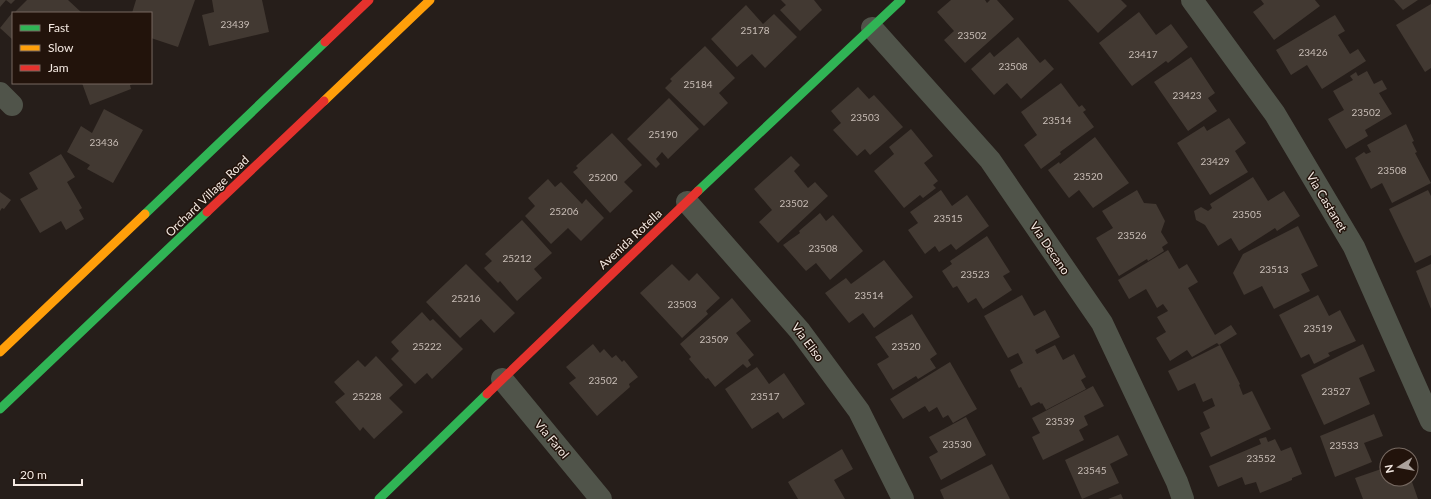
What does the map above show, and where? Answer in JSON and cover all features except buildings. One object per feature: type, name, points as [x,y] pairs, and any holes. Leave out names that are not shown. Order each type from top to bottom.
[{"type":"main road","points":[[0,352],[370,0]]},
{"type":"main road","name":"Orchard Village Road","points":[[0,409],[430,0]]},
{"type":"main road","name":"Avenida Rotella","points":[[379,499],[590,292],[901,0]]},
{"type":"street","name":"Via Castanet","points":[[1192,0],[1275,114],[1354,247],[1431,421]]},
{"type":"street","name":"Via Decano","points":[[872,28],[990,160],[1102,323],[1176,482],[1182,499]]},
{"type":"street","name":"Via Eliso","points":[[687,202],[800,331],[859,411],[904,499]]},
{"type":"street","name":"Via Farol","points":[[502,379],[601,499]]},
{"type":"traffic: fast","points":[[698,191],[901,0]]},
{"type":"traffic: fast","points":[[145,214],[325,42]]},
{"type":"traffic: fast","points":[[0,409],[207,212]]},
{"type":"traffic: fast","points":[[379,499],[487,394]]},
{"type":"traffic: slow","points":[[324,101],[430,0]]},
{"type":"traffic: slow","points":[[0,352],[145,214]]},
{"type":"traffic: jam","points":[[325,42],[369,0]]},
{"type":"traffic: jam","points":[[207,212],[324,101]]},
{"type":"traffic: jam","points":[[487,394],[698,191]]}]
